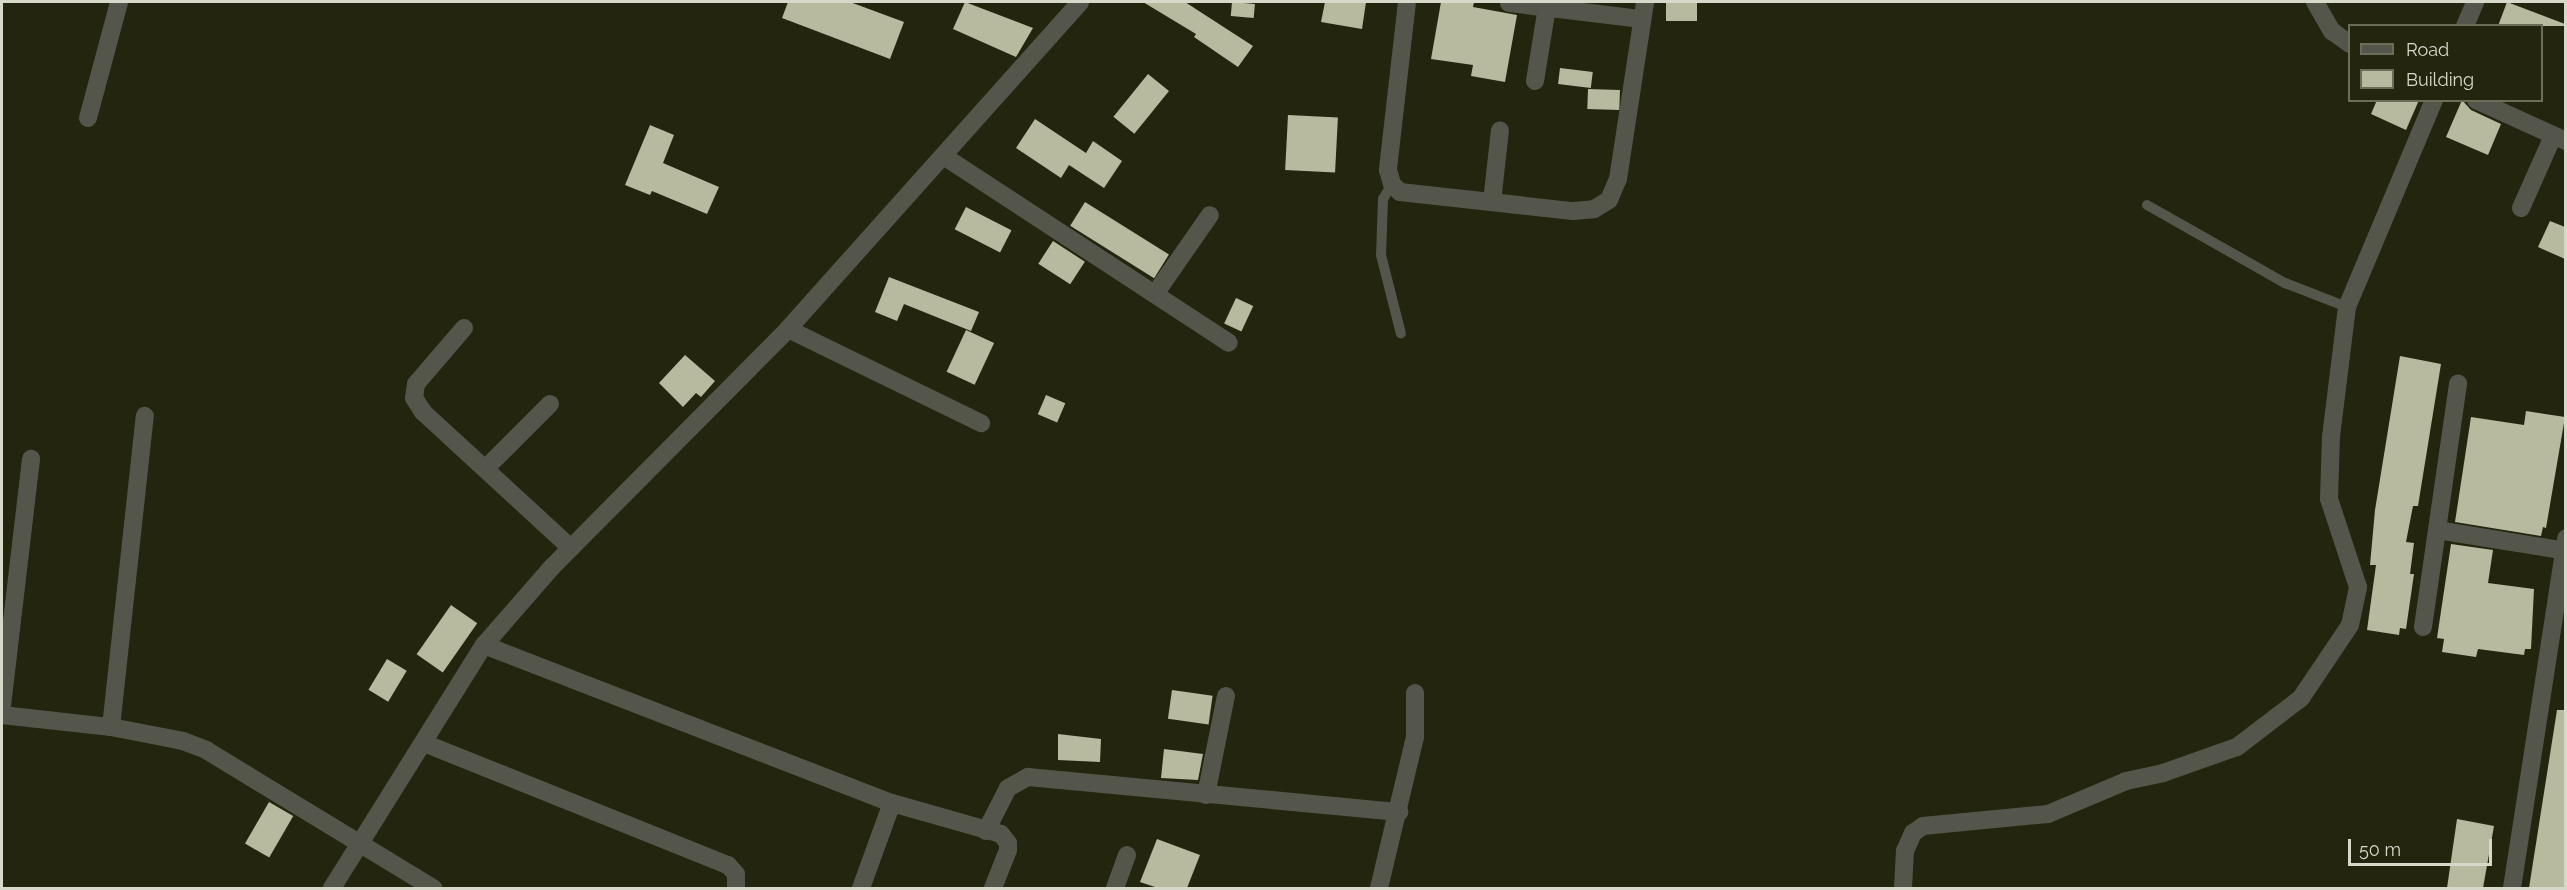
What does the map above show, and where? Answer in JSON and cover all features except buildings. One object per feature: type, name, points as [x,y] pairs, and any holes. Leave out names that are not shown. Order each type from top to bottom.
[{"type":"street","points":[[88,118],[119,2]]},
{"type":"street","points":[[332,888],[361,846],[484,645],[571,548],[788,329],[945,157],[1080,2]]},
{"type":"street","points":[[1407,2],[1388,170],[1392,184],[1400,192],[1573,211],[1594,209],[1608,200],[1618,179],[1644,10],[1547,8],[1509,3]]},
{"type":"street","points":[[2466,24],[2475,2]]},
{"type":"street","points":[[2321,6],[2348,43]]},
{"type":"street","points":[[1535,81],[1547,8]]},
{"type":"street","points":[[1903,888],[1905,851],[1913,833],[1923,826],[2048,814],[2126,781],[2163,773],[2237,747],[2301,698],[2349,626],[2358,587],[2329,499],[2331,437],[2347,307],[2433,102]]},
{"type":"street","points":[[2479,102],[2559,138],[2522,208]]},
{"type":"street","points":[[1492,202],[1500,130]]},
{"type":"street","points":[[945,157],[1229,343]]},
{"type":"street","points":[[1155,294],[1210,215]]},
{"type":"street","points":[[464,328],[416,384],[414,398],[423,412],[571,548]]},
{"type":"street","points":[[788,329],[981,423]]},
{"type":"street","points":[[2423,627],[2458,383]]},
{"type":"street","points":[[485,469],[550,404]]},
{"type":"street","points":[[111,727],[146,417]]},
{"type":"street","points":[[2,706],[31,459]]},
{"type":"street","points":[[2437,530],[2565,547],[2512,888]]},
{"type":"street","points":[[484,645],[892,803],[1001,834],[1008,843],[993,888]]},
{"type":"street","points":[[1379,888],[1399,812],[1415,737],[1414,693]]},
{"type":"street","points":[[1206,795],[1226,696]]},
{"type":"street","points":[[2,715],[111,727],[183,741],[206,750],[433,888]]},
{"type":"street","points":[[424,743],[728,865],[736,874],[735,888]]},
{"type":"street","points":[[986,831],[1008,788],[1028,777],[1399,812]]},
{"type":"street","points":[[861,888],[892,803]]},
{"type":"street","points":[[1115,888],[1127,855]]},
{"type":"lane","points":[[1392,184],[1383,199],[1381,255],[1401,334]]},
{"type":"lane","points":[[2147,205],[2285,283],[2347,307]]}]
